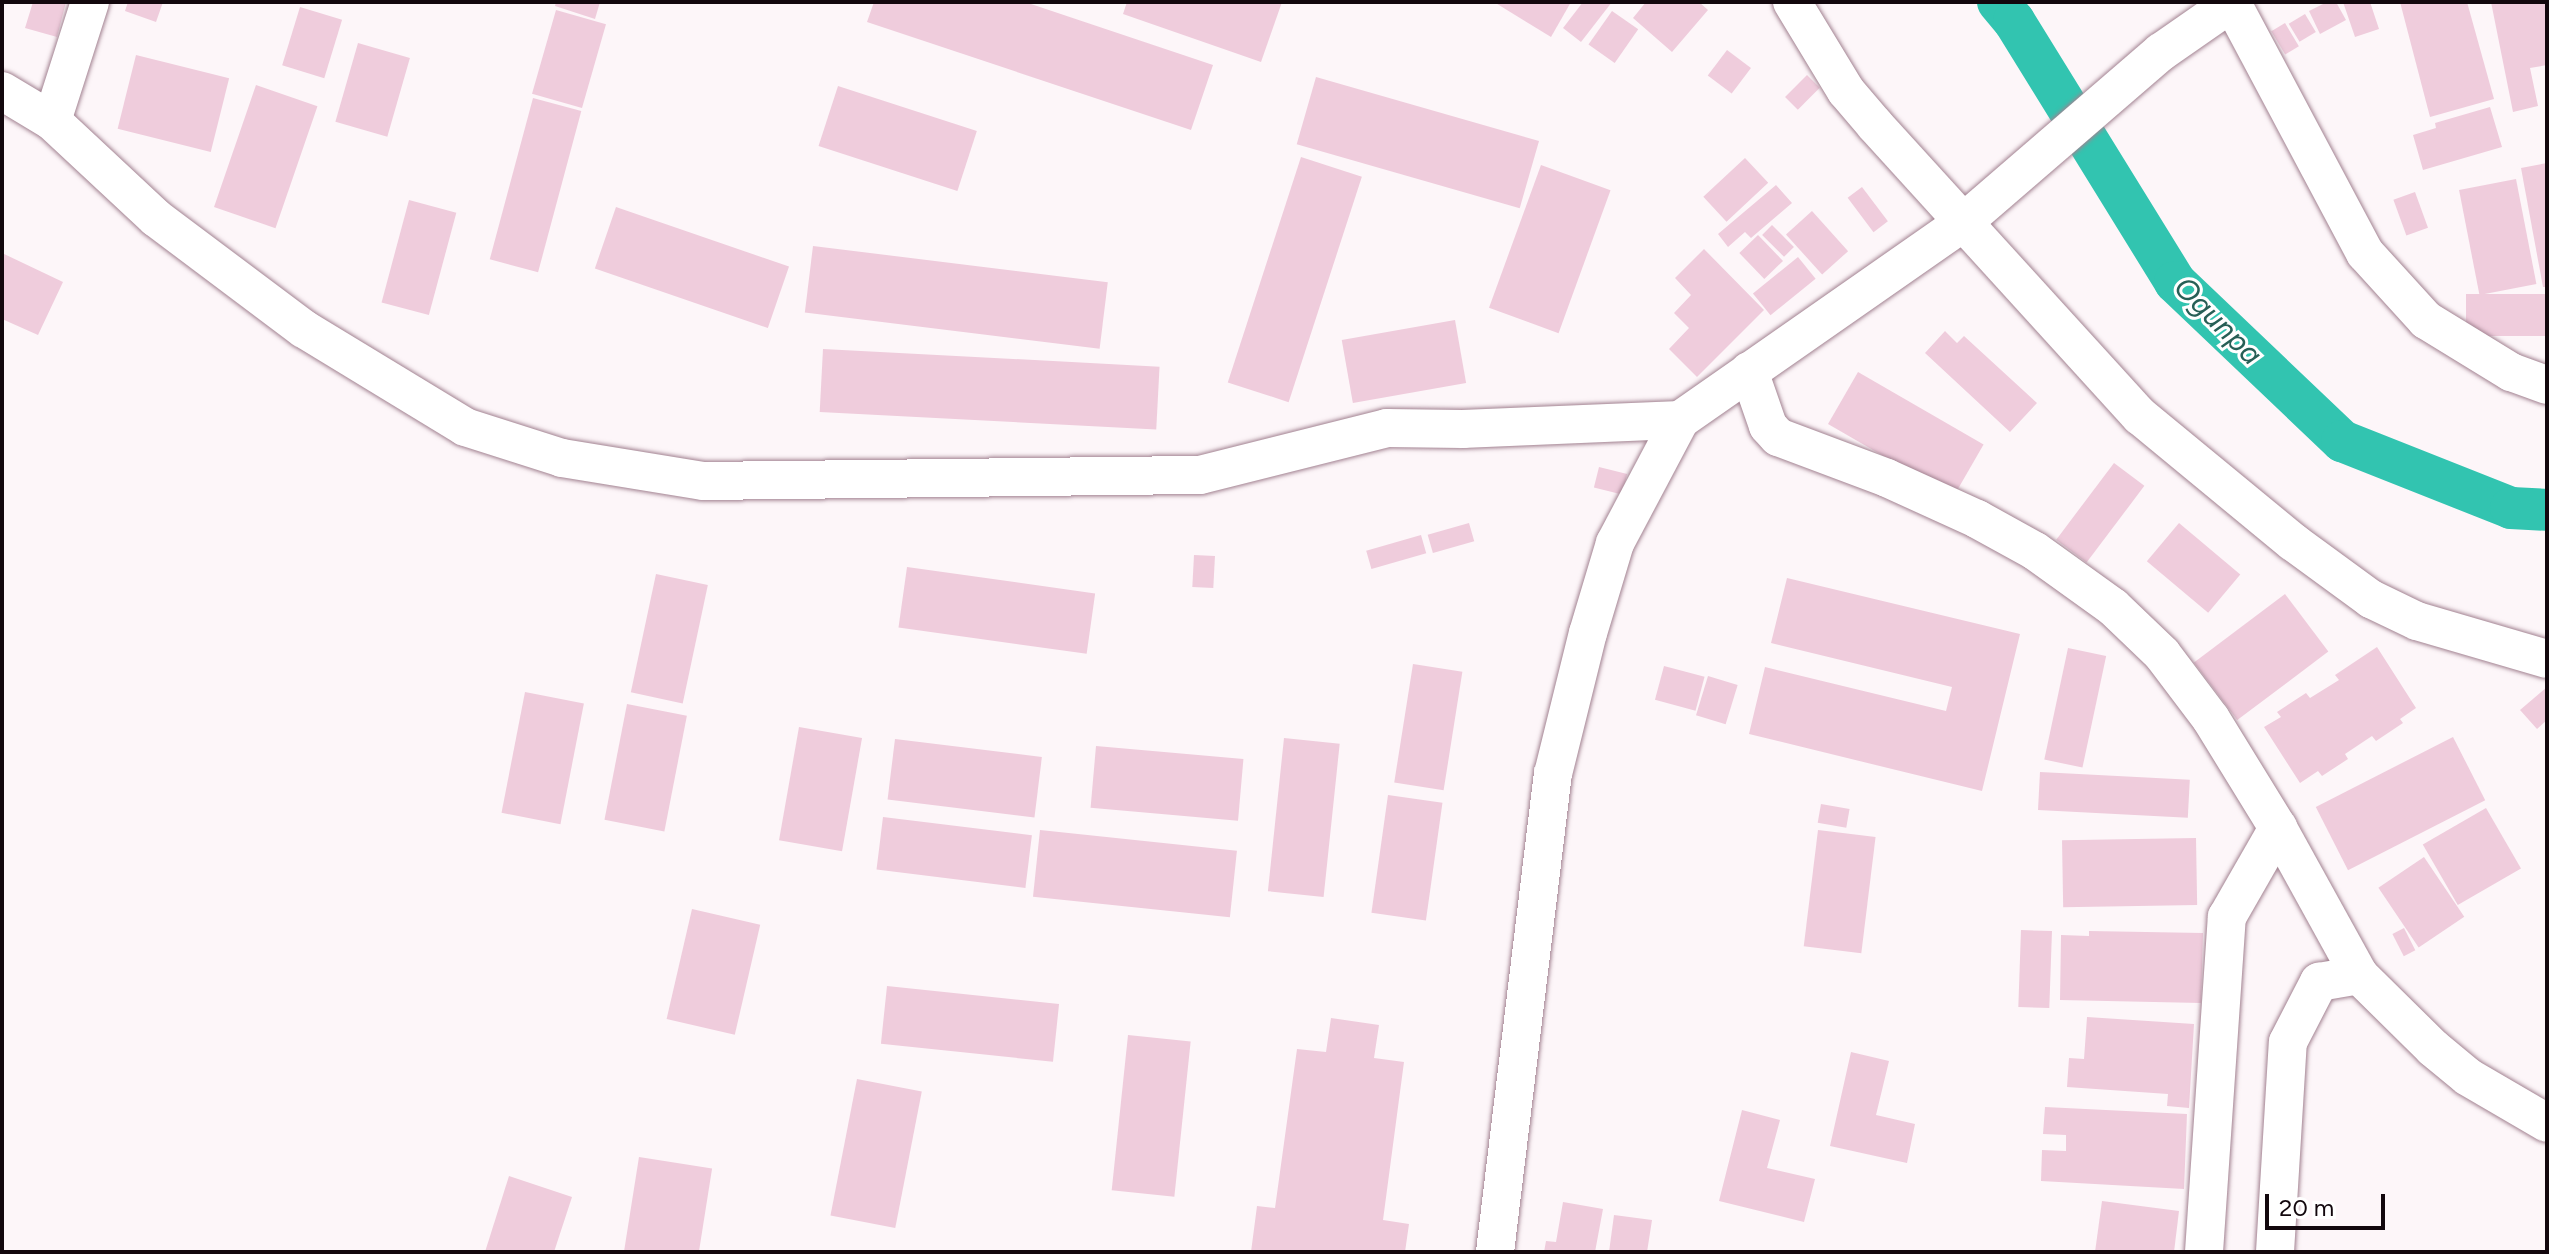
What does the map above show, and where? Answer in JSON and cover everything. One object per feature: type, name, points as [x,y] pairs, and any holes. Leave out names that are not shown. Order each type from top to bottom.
[{"type":"street","points":[[52,121],[90,2]]},
{"type":"street","points":[[1792,2],[1846,91],[1976,213],[2140,416],[2293,542],[2371,599],[2417,621],[2547,659]]},
{"type":"street","points":[[1495,1252],[1553,774],[1588,633],[1615,543],[1680,420],[1976,213],[2161,52],[2233,2],[2365,253],[2426,320],[2511,372],[2547,385]]},
{"type":"street","points":[[2,91],[52,121],[156,218],[304,329],[465,427],[562,458],[646,475],[703,481],[1200,475],[1387,428],[1463,429],[1680,420]]},
{"type":"street","points":[[1749,371],[1768,426],[1778,437],[1887,478],[1977,519],[2035,551],[2113,607],[2162,654],[2195,697],[2278,828],[2359,975],[2433,1048],[2468,1077],[2547,1123]]},
{"type":"street","points":[[2204,1252],[2227,917],[2278,828]]},
{"type":"street","points":[[2275,1252],[2288,1042],[2319,982],[2359,975]]},
{"type":"building","points":[[33,2],[66,2],[57,37],[25,28]]},
{"type":"building","points":[[128,2],[163,2],[156,22],[125,11]]},
{"type":"building","points":[[556,2],[600,2],[595,19],[555,6]]},
{"type":"building","points":[[874,2],[1025,2],[1213,65],[1191,130],[867,22]]},
{"type":"building","points":[[1127,2],[1282,2],[1261,62],[1123,14]]},
{"type":"building","points":[[1494,2],[1571,2],[1551,37]]},
{"type":"building","points":[[1583,2],[1612,2],[1581,42],[1563,28]]},
{"type":"building","points":[[1646,2],[1699,2],[1708,10],[1672,52],[1633,18]]},
{"type":"building","points":[[2327,2],[2336,2],[2346,20],[2320,34],[2309,11]]},
{"type":"building","points":[[2343,2],[2370,2],[2379,29],[2355,37]]},
{"type":"building","points":[[2400,2],[2467,2],[2494,99],[2430,117]]},
{"type":"building","points":[[2491,2],[2547,2],[2547,65],[2530,68],[2538,106],[2513,112]]},
{"type":"building","points":[[300,7],[342,20],[324,78],[282,65]]},
{"type":"building","points":[[556,10],[606,24],[582,108],[532,94]]},
{"type":"building","points":[[1612,11],[1638,29],[1615,63],[1588,45]]},
{"type":"building","points":[[2305,14],[2316,32],[2300,42],[2289,24]]},
{"type":"building","points":[[2285,23],[2299,46],[2285,54],[2271,31]]},
{"type":"building","points":[[358,43],[410,58],[387,137],[335,122]]},
{"type":"building","points":[[1727,50],[1751,68],[1732,94],[1708,76]]},
{"type":"building","points":[[136,55],[229,78],[211,152],[118,129]]},
{"type":"building","points":[[1807,75],[1820,88],[1798,110],[1785,97]]},
{"type":"building","points":[[1316,77],[1539,141],[1520,208],[1297,144]]},
{"type":"building","points":[[256,85],[317,106],[275,228],[214,207]]},
{"type":"building","points":[[838,86],[977,131],[957,191],[819,146]]},
{"type":"building","points":[[533,98],[581,111],[538,272],[490,259]]},
{"type":"building","points":[[2490,107],[2502,147],[2423,170],[2413,135],[2436,128],[2435,123]]},
{"type":"building","points":[[1301,157],[1362,177],[1289,402],[1228,382]]},
{"type":"building","points":[[1745,158],[1768,183],[1727,222],[1703,197]]},
{"type":"building","points":[[2547,163],[2547,287],[2543,287],[2521,168]]},
{"type":"building","points":[[1541,165],[1611,190],[1559,333],[1489,308]]},
{"type":"building","points":[[2516,179],[2536,284],[2479,295],[2459,190]]},
{"type":"building","points":[[1776,185],[1792,203],[1751,238],[1745,232],[1728,247],[1718,234]]},
{"type":"building","points":[[1862,187],[1888,221],[1874,232],[1848,198]]},
{"type":"building","points":[[2415,192],[2428,228],[2406,236],[2393,200]]},
{"type":"building","points":[[409,200],[456,213],[429,315],[382,302]]},
{"type":"building","points":[[616,207],[789,267],[768,328],[595,268]]},
{"type":"building","points":[[1812,211],[1848,251],[1822,275],[1786,234]]},
{"type":"building","points":[[1772,225],[1794,247],[1784,257],[1762,235]]},
{"type":"building","points":[[1758,235],[1783,261],[1764,279],[1739,253]]},
{"type":"building","points":[[813,246],[1108,282],[1100,349],[805,313]]},
{"type":"building","points":[[1704,249],[1764,310],[1697,377],[1669,349],[1689,328],[1674,313],[1691,295],[1675,278]]},
{"type":"building","points":[[2,253],[63,282],[38,335],[2,319]]},
{"type":"building","points":[[1798,257],[1816,279],[1771,315],[1753,294]]},
{"type":"building","points":[[2466,294],[2547,294],[2547,336],[2466,336]]},
{"type":"building","points":[[1455,320],[1466,383],[1353,403],[1342,340]]},
{"type":"building","points":[[1945,331],[1957,343],[1964,336],[2037,403],[2010,432],[1925,353]]},
{"type":"building","points":[[823,349],[1160,367],[1156,430],[820,412]]},
{"type":"building","points":[[1858,372],[1984,444],[1954,496],[1828,424]]},
{"type":"building","points":[[2114,463],[2144,486],[2087,563],[2056,540]]},
{"type":"building","points":[[1599,467],[1627,474],[1622,494],[1594,487]]},
{"type":"building","points":[[1469,523],[1474,541],[1433,553],[1428,535]]},
{"type":"building","points":[[2179,523],[2240,574],[2208,613],[2147,561]]},
{"type":"building","points":[[1421,535],[1426,553],[1371,569],[1366,551]]},
{"type":"building","points":[[1194,555],[1215,556],[1213,588],[1192,587]]},
{"type":"building","points":[[907,567],[1095,593],[1087,654],[899,627]]},
{"type":"building","points":[[656,574],[708,585],[683,703],[631,692]]},
{"type":"building","points":[[1787,578],[2020,634],[1982,791],[1749,734],[1765,667],[1946,711],[1952,687],[1771,643]]},
{"type":"building","points":[[2285,594],[2328,652],[2237,720],[2194,663]]},
{"type":"building","points":[[2377,647],[2416,708],[2400,719],[2403,723],[2376,741],[2372,736],[2345,754],[2348,759],[2322,776],[2318,771],[2300,783],[2264,727],[2281,717],[2277,712],[2306,693],[2310,698],[2339,680],[2335,675]]},
{"type":"building","points":[[2068,648],[2106,656],[2082,768],[2044,760]]},
{"type":"building","points":[[1413,664],[1462,672],[1444,790],[1394,783]]},
{"type":"building","points":[[1664,666],[1705,677],[1696,711],[1655,700]]},
{"type":"building","points":[[1708,676],[1738,685],[1726,724],[1696,715]]},
{"type":"building","points":[[2547,687],[2547,720],[2537,729],[2520,710]]},
{"type":"building","points":[[525,692],[584,703],[560,824],[502,813]]},
{"type":"building","points":[[627,704],[687,716],[664,831],[604,820]]},
{"type":"building","points":[[799,727],[862,738],[842,851],[779,840]]},
{"type":"building","points":[[2453,737],[2485,800],[2348,870],[2316,807]]},
{"type":"building","points":[[1284,738],[1340,744],[1324,897],[1268,891]]},
{"type":"building","points":[[895,739],[1042,757],[1034,818],[888,800]]},
{"type":"building","points":[[1096,746],[1243,759],[1238,821],[1091,808]]},
{"type":"building","points":[[2040,772],[2190,780],[2188,818],[2038,810]]},
{"type":"building","points":[[1388,795],[1442,803],[1426,920],[1371,913]]},
{"type":"building","points":[[1821,804],[1850,809],[1846,828],[1818,823]]},
{"type":"building","points":[[2486,808],[2521,869],[2458,905],[2423,844]]},
{"type":"building","points":[[883,817],[1032,835],[1025,888],[877,870]]},
{"type":"building","points":[[1040,830],[1237,851],[1230,917],[1033,897]]},
{"type":"building","points":[[1818,830],[1876,837],[1861,953],[1804,946]]},
{"type":"building","points":[[2196,838],[2197,905],[2063,907],[2062,840]]},
{"type":"building","points":[[2424,857],[2464,917],[2419,947],[2378,888]]},
{"type":"building","points":[[692,909],[760,925],[735,1035],[667,1019]]},
{"type":"building","points":[[2404,928],[2415,950],[2404,956],[2392,934]]},
{"type":"building","points":[[2021,930],[2052,931],[2049,1008],[2018,1007]]},
{"type":"building","points":[[2089,931],[2203,933],[2201,1003],[2060,1000],[2061,935],[2089,936]]},
{"type":"building","points":[[887,986],[1059,1004],[1053,1062],[881,1044]]},
{"type":"building","points":[[2087,1017],[2194,1024],[2189,1108],[2167,1106],[2168,1094],[2067,1087],[2069,1058],[2084,1059]]},
{"type":"building","points":[[1331,1018],[1379,1025],[1374,1058],[1404,1062],[1383,1220],[1409,1224],[1405,1252],[1251,1252],[1257,1206],[1275,1208],[1297,1049],[1326,1052]]},
{"type":"building","points":[[1128,1035],[1191,1042],[1174,1197],[1112,1190]]},
{"type":"building","points":[[1851,1052],[1889,1061],[1876,1115],[1915,1124],[1907,1163],[1830,1146]]},
{"type":"building","points":[[857,1079],[922,1092],[895,1228],[830,1215]]},
{"type":"building","points":[[2045,1107],[2187,1114],[2184,1189],[2041,1181],[2042,1150],[2066,1151],[2066,1135],[2043,1134]]},
{"type":"building","points":[[1742,1110],[1780,1120],[1767,1168],[1815,1179],[1804,1222],[1719,1201]]},
{"type":"building","points":[[639,1157],[712,1169],[699,1252],[624,1252]]},
{"type":"building","points":[[509,1176],[572,1197],[554,1252],[485,1252]]},
{"type":"building","points":[[2102,1201],[2179,1211],[2174,1252],[2095,1252]]},
{"type":"building","points":[[1563,1202],[1603,1209],[1595,1252],[1544,1252],[1546,1241],[1556,1242]]},
{"type":"building","points":[[1614,1215],[1652,1220],[1647,1252],[1609,1252]]},
{"type":"waterway","name":"Ogunpa","points":[[1998,2],[2014,21],[2175,282],[2342,441],[2511,508],[2547,510]]}]
